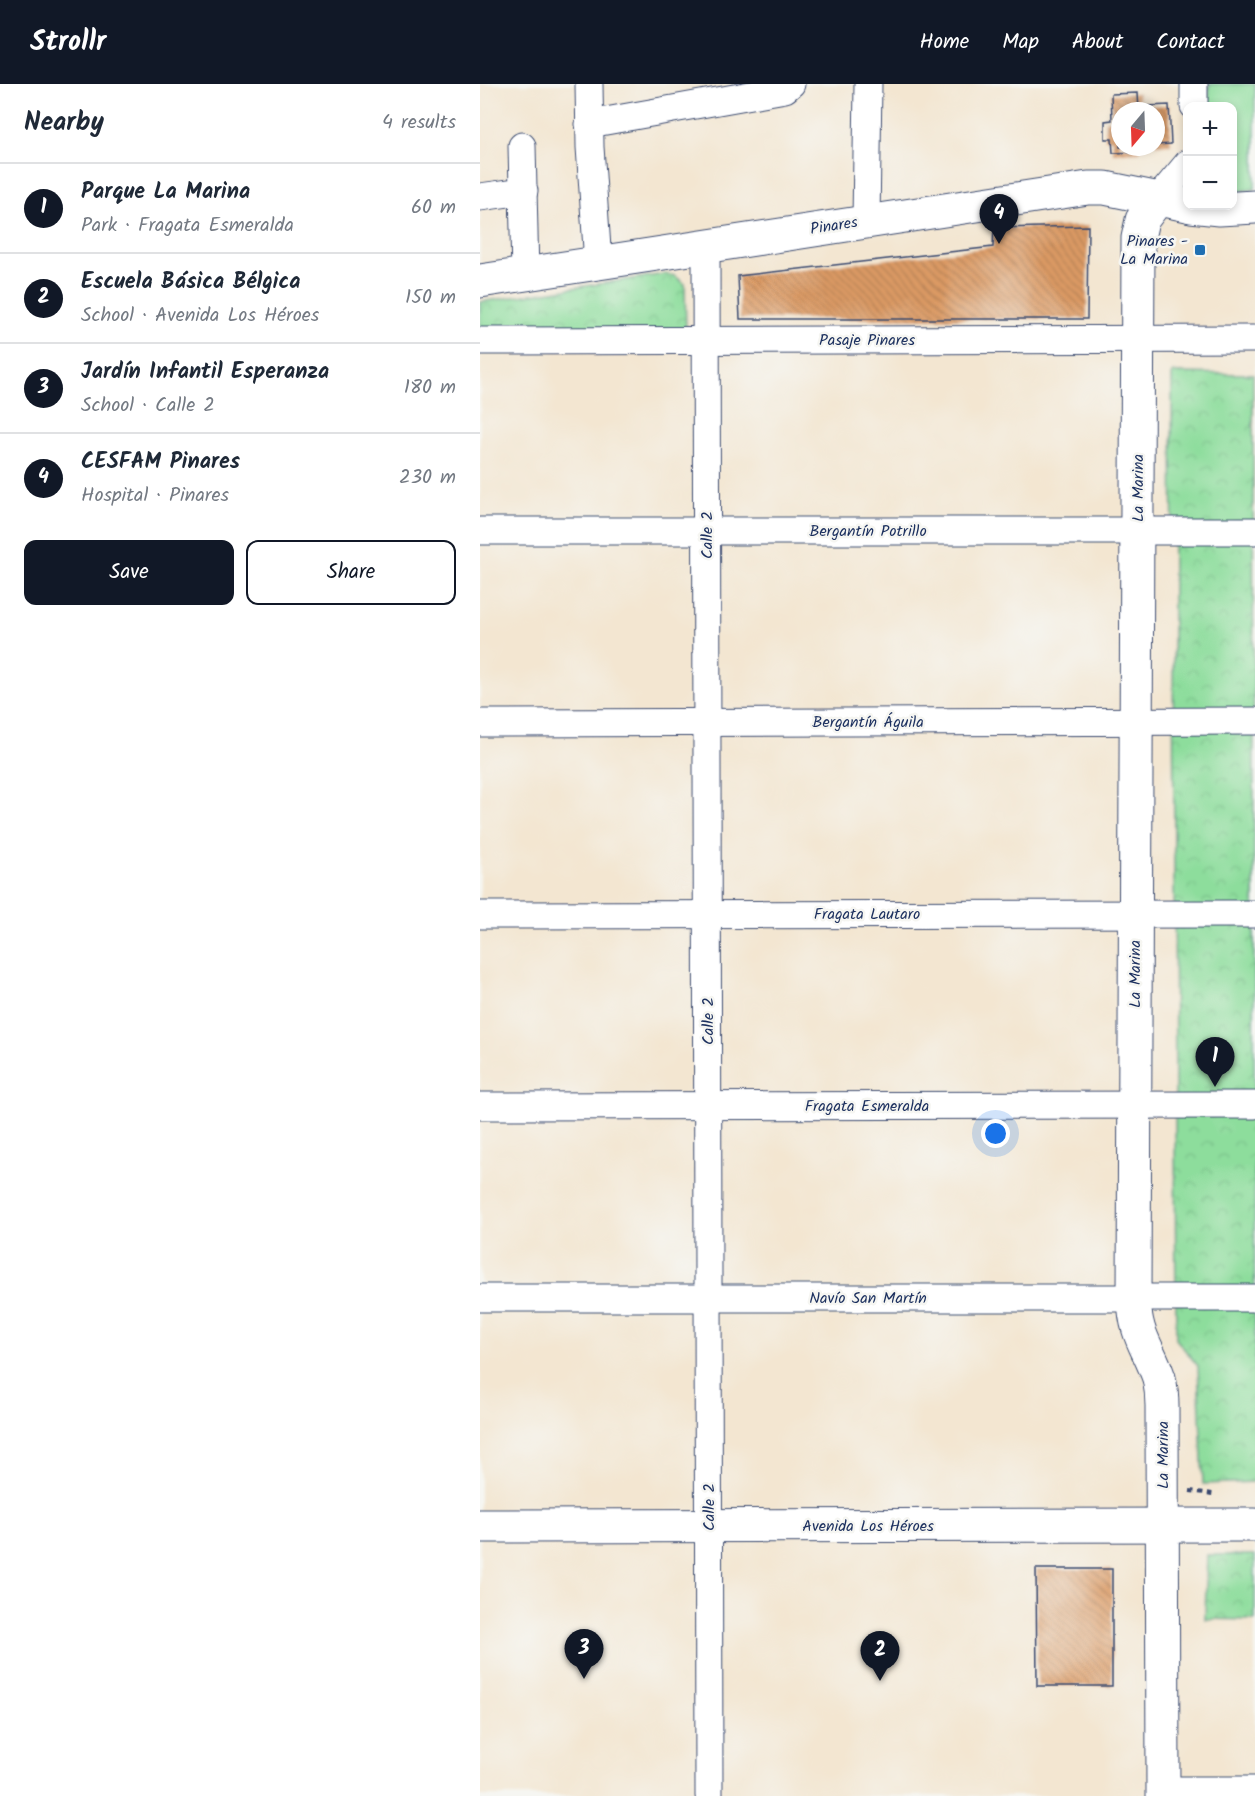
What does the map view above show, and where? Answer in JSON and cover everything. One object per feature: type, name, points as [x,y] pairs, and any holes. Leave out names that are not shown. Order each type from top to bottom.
[{"type":"street","points":[[589,84],[589,124],[598,263]]},
{"type":"street","points":[[589,124],[784,89],[791,84]]},
{"type":"street","points":[[866,221],[868,84]]},
{"type":"street","points":[[1194,84],[1194,102]]},
{"type":"street","points":[[522,146],[525,274]]},
{"type":"street","name":"La Marina","points":[[1163,1793],[1161,1392],[1158,1378],[1139,1334],[1134,1313],[1138,238],[1142,220],[1179,203],[1183,185]]},
{"type":"street","name":"Pinares","points":[[480,281],[1088,188],[1112,189],[1219,209],[1255,207]]},
{"type":"street","points":[[480,197],[524,191]]},
{"type":"street","name":"Calle 2","points":[[706,246],[709,1796]]},
{"type":"street","name":"Pasaje Pinares","points":[[480,341],[1255,339]]},
{"type":"street","name":"Bergantín Potrillo","points":[[480,531],[1255,531]]},
{"type":"street","name":"Bergantín Águila","points":[[480,723],[1255,721]]},
{"type":"street","name":"Fragata Lautaro","points":[[480,915],[1255,914]]},
{"type":"street","name":"Fragata Esmeralda","points":[[480,1106],[1255,1105]]},
{"type":"street","name":"Navío San Martín","points":[[480,1298],[1255,1298]]},
{"type":"street","name":"Avenida Los Héroes","points":[[480,1526],[1255,1525]]},
{"type":"street","points":[[1163,1793],[1255,1790]]},
{"type":"green space","points":[[1209,84],[1255,84],[1255,189],[1237,191],[1237,102],[1209,102]]},
{"type":"green space","points":[[665,274],[675,276],[685,284],[686,333],[480,333],[480,302]]},
{"type":"green space","points":[[1172,373],[1253,374],[1255,1482],[1203,1484],[1198,1366],[1176,1339]]},
{"type":"green space","points":[[1207,1555],[1255,1555],[1255,1620],[1205,1619]]},
{"type":"building","points":[[1138,93],[1138,102],[1111,102],[1111,94]]},
{"type":"building","points":[[1165,105],[1169,105],[1171,144],[1165,144]]},
{"type":"building","points":[[1111,120],[1111,139],[1105,139],[1105,121]]},
{"type":"building","points":[[1088,226],[1087,319],[740,319],[738,276],[993,247],[994,228]]},
{"type":"building","points":[[1036,1569],[1112,1569],[1112,1686],[1037,1686]]},
{"type":"place","name":"CESFAM Pinares","points":[[999,244]]},
{"type":"place","name":"Pinares - La Marina","points":[[1200,250]]},
{"type":"place","name":"Parque La Marina","points":[[1215,1087]]},
{"type":"place","name":"Jardín Infantil Esperanza","points":[[584,1679]]},
{"type":"place","name":"Escuela Básica Bélgica","points":[[880,1681]]}]
